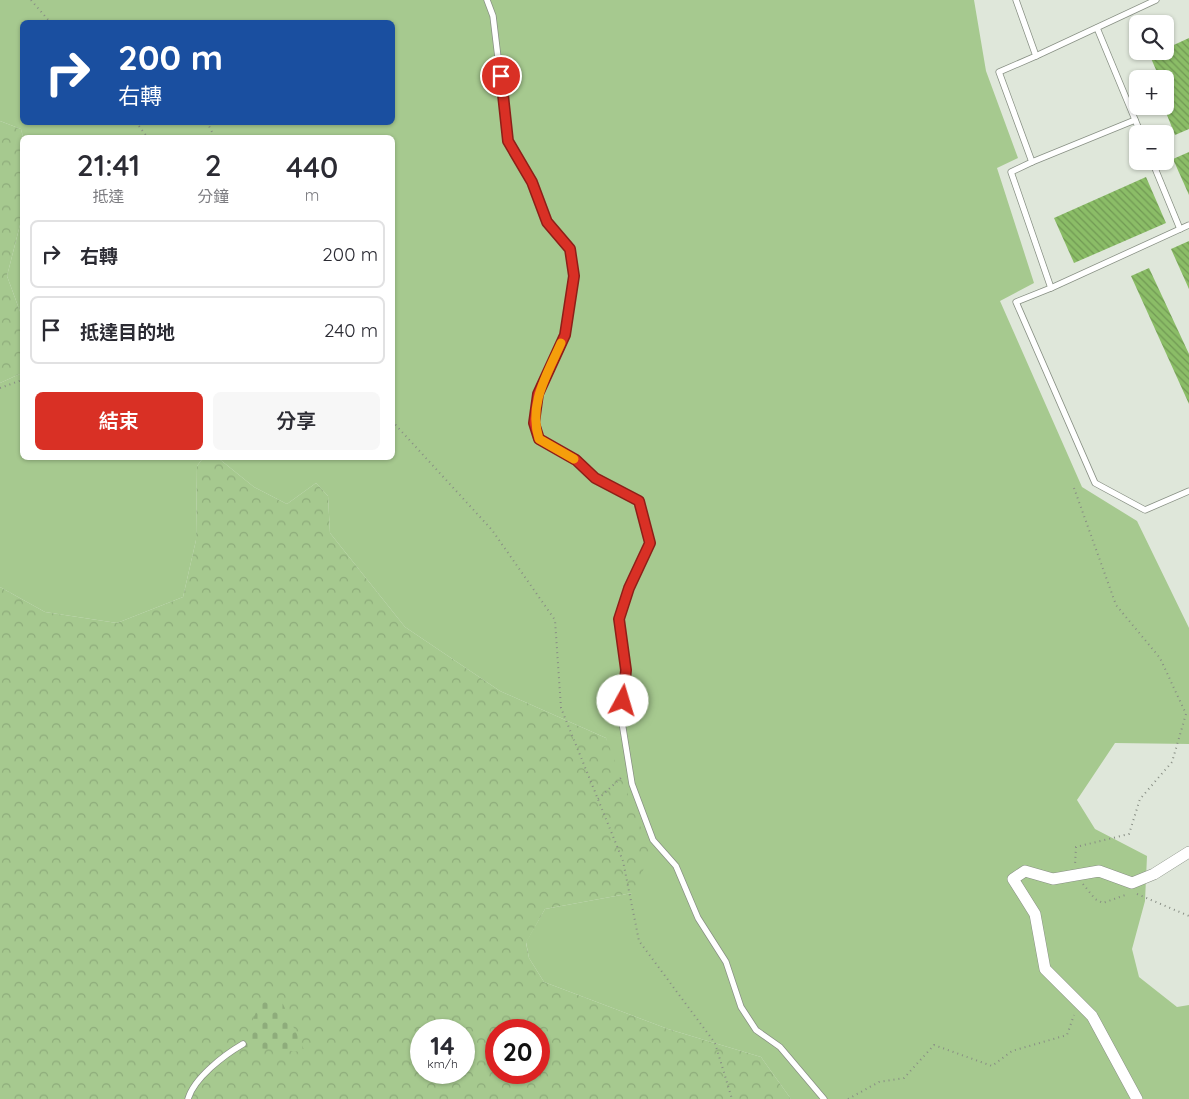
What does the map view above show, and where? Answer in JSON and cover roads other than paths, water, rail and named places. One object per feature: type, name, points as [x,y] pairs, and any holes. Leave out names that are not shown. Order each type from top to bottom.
[{"type":"street","points":[[1137,1099],[1092,1016],[1045,969],[1035,914],[1012,879],[1024,871],[1053,880],[1075,874],[1099,871],[1132,883],[1154,874],[1189,852]]},
{"type":"lane","points":[[487,0],[493,16],[508,141],[532,182],[547,222],[570,249],[574,276],[565,335],[538,394],[534,423],[539,439],[576,460],[595,478],[639,501],[650,543],[629,588],[619,619],[626,670],[621,716],[632,784],[653,840],[676,866],[698,918],[726,962],[741,1007],[756,1030],[780,1047],[824,1099]]},
{"type":"lane","points":[[1016,0],[1036,56]]},
{"type":"lane","points":[[1032,162],[999,72],[1156,0]]},
{"type":"lane","points":[[1097,28],[1137,125]]},
{"type":"lane","points":[[1051,288],[1011,172],[1135,120]]},
{"type":"lane","points":[[1156,170],[1180,229]]},
{"type":"lane","points":[[1189,225],[1016,302],[1094,483],[1146,510],[1189,490]]},
{"type":"lane","points":[[188,1099],[204,1076],[219,1060],[242,1044]]}]
